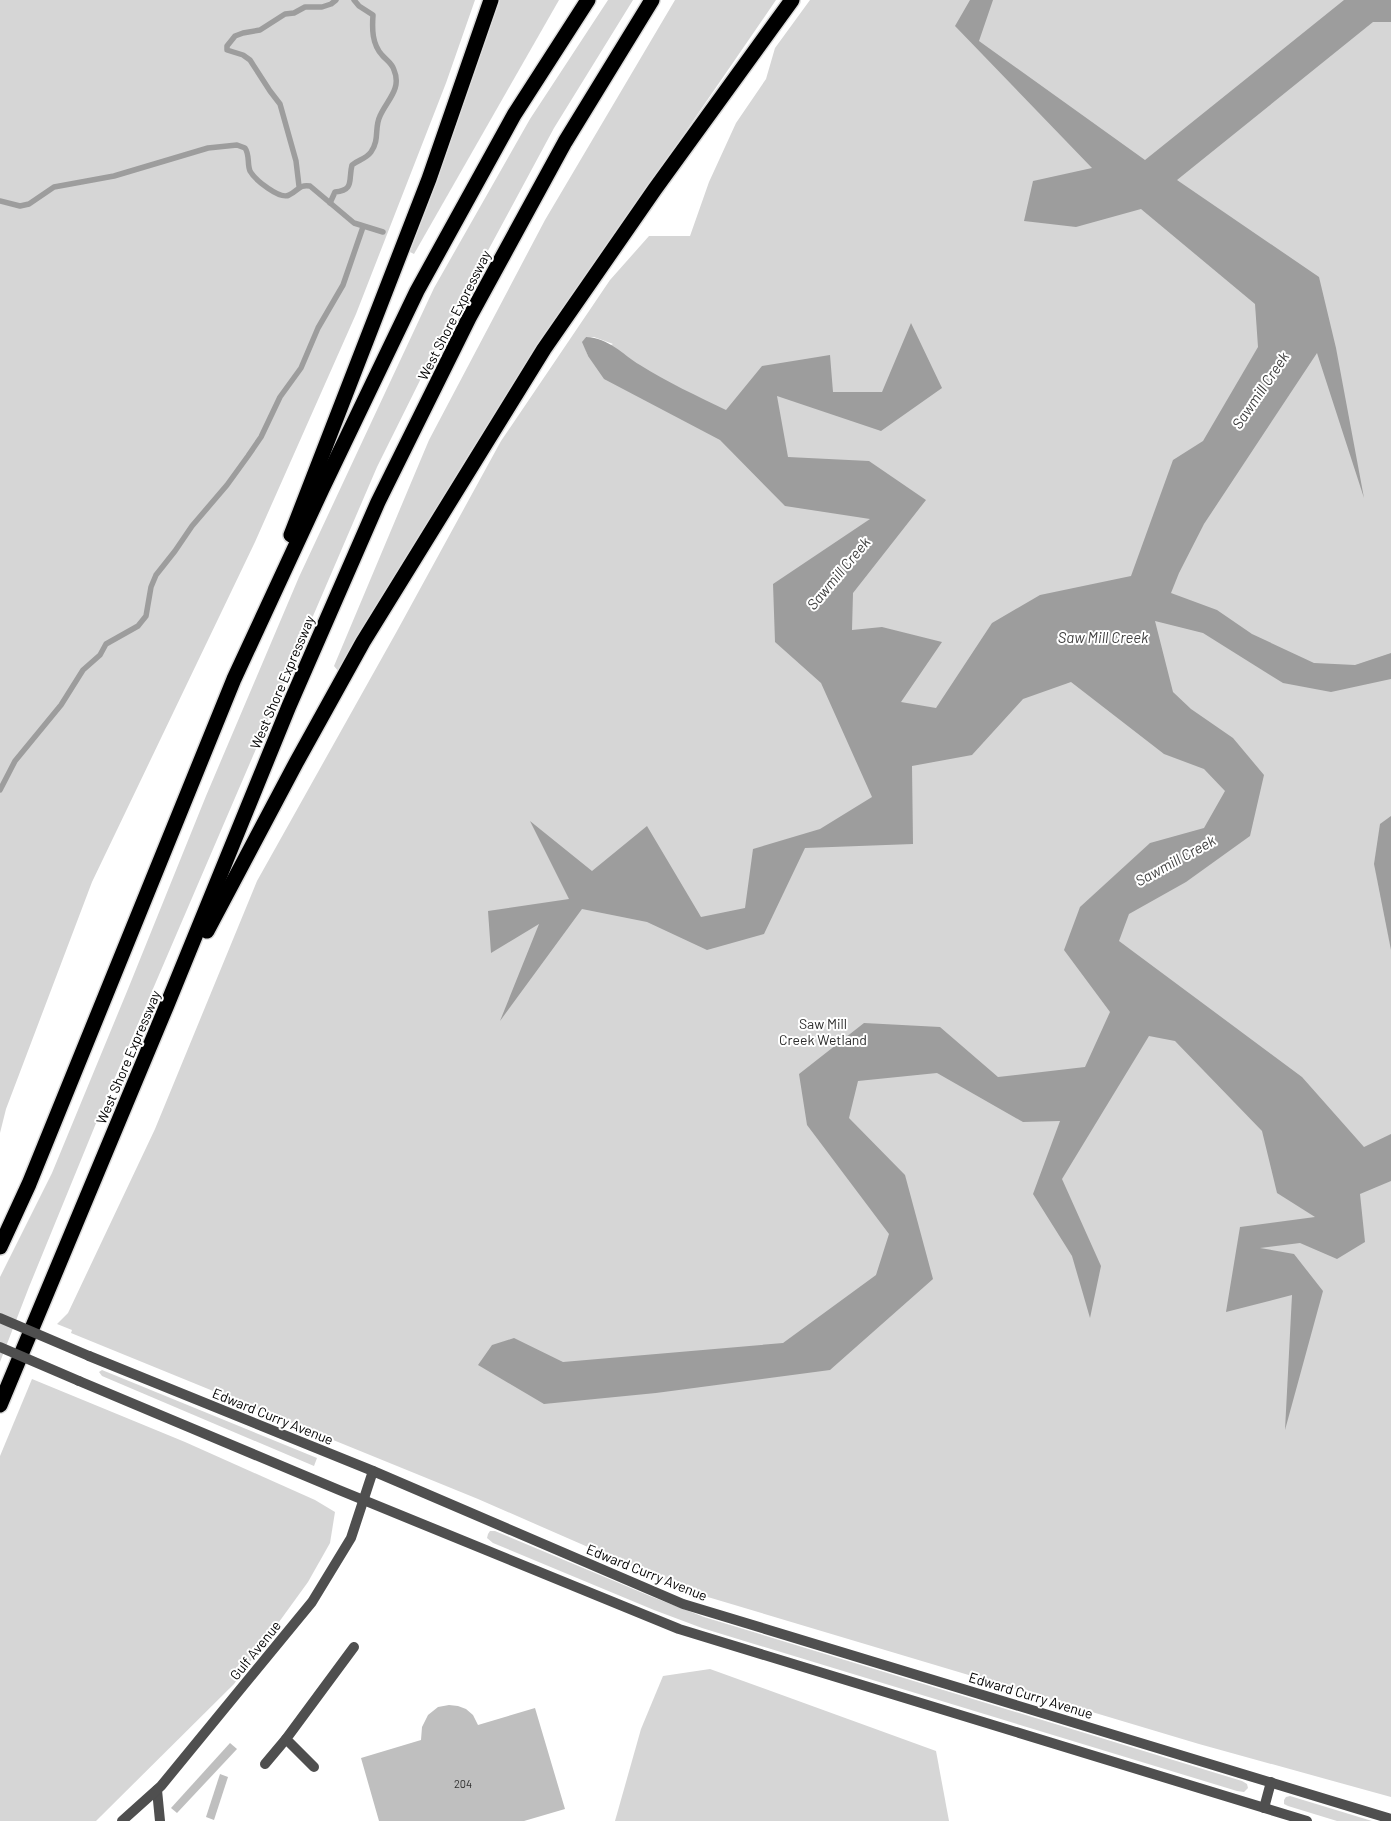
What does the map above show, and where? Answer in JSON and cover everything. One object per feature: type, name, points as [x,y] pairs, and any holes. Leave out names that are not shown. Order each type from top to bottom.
[{"type":"highway","points":[[0,1247],[29,1184],[234,680],[429,179],[491,0]]},
{"type":"highway","points":[[234,680],[322,489],[417,292],[514,115],[588,0]]},
{"type":"highway","name":"West Shore Expressway","points":[[0,1405],[289,706],[382,493],[469,318],[565,142],[652,0]]},
{"type":"highway","points":[[167,1005],[363,642],[544,348],[655,189],[792,0]]},
{"type":"street","name":"Edward Curry Avenue","points":[[0,1318],[373,1471],[683,1604],[1391,1819]]},
{"type":"street","points":[[0,1347],[364,1500],[679,1628],[1308,1821]]},
{"type":"street","name":"Gulf Avenue","points":[[122,1821],[157,1790],[312,1602],[351,1538],[373,1471]]},
{"type":"street","points":[[264,1764],[286,1739],[354,1647]]},
{"type":"street","points":[[286,1739],[314,1767]]},
{"type":"street","points":[[1264,1808],[1272,1782]]},
{"type":"street","points":[[157,1790],[160,1821]]},
{"type":"green space","points":[[0,0],[475,0],[446,83],[356,314],[255,542],[92,882],[6,1109],[0,1133]]},
{"type":"green space","points":[[499,0],[559,0],[414,254],[410,252]]},
{"type":"green space","points":[[608,0],[633,0],[554,128],[442,336],[377,467],[110,1089],[0,1362],[0,1277],[52,1173],[206,796],[299,577],[434,288],[530,119]]},
{"type":"green space","points":[[675,0],[776,0],[616,233],[470,452],[339,672],[334,666],[429,440],[545,220]]},
{"type":"green space","name":"Saw Mill Creek Wetland","points":[[810,0],[1391,0],[1391,1797],[1199,1744],[691,1592],[478,1499],[71,1333],[72,1330],[57,1324],[68,1313],[155,1129],[257,881],[501,441],[610,280],[649,236],[690,236],[709,182],[736,123],[766,79],[775,48]],"holes":[[[586,337],[594,337],[613,344],[588,356],[583,342]]]},
{"type":"green space","points":[[102,1370],[317,1458],[314,1466],[102,1376],[99,1372]]},
{"type":"green space","points":[[32,1379],[185,1442],[315,1500],[335,1512],[330,1543],[308,1582],[234,1684],[96,1821],[0,1821],[0,1456]]},
{"type":"green space","points":[[490,1531],[495,1531],[704,1617],[1242,1781],[1247,1784],[1248,1788],[1244,1792],[1237,1791],[702,1628],[493,1543],[487,1538]]},
{"type":"green space","points":[[710,1669],[936,1751],[949,1821],[615,1821],[641,1729],[663,1676]]},
{"type":"green space","points":[[1290,1796],[1372,1821],[1337,1821],[1284,1804],[1286,1797]]},
{"type":"water","name":"Saw Mill Creek","points":[[970,0],[993,0],[979,41],[1145,160],[1344,0],[1391,0],[1391,22],[1373,22],[1177,180],[1319,277],[1336,348],[1364,498],[1317,353],[1204,524],[1171,593],[1217,610],[1252,634],[1314,663],[1355,665],[1391,653],[1391,679],[1331,692],[1283,683],[1203,633],[1155,621],[1173,692],[1191,709],[1233,738],[1264,775],[1250,836],[1186,882],[1129,914],[1119,941],[1302,1077],[1364,1147],[1391,1134],[1391,1181],[1360,1194],[1365,1242],[1337,1259],[1300,1243],[1260,1248],[1294,1254],[1323,1291],[1285,1430],[1292,1295],[1226,1312],[1240,1227],[1315,1217],[1277,1193],[1262,1131],[1175,1041],[1149,1036],[1062,1179],[1101,1266],[1090,1318],[1072,1256],[1033,1194],[1060,1121],[1023,1122],[937,1073],[858,1081],[849,1118],[905,1175],[933,1279],[830,1370],[656,1393],[544,1404],[478,1365],[492,1345],[514,1338],[563,1362],[783,1343],[876,1275],[889,1234],[807,1125],[799,1074],[864,1023],[940,1027],[998,1077],[1085,1067],[1110,1012],[1064,950],[1080,907],[1150,843],[1204,828],[1225,791],[1204,769],[1164,754],[1071,682],[1023,699],[972,755],[912,766],[913,844],[805,848],[764,934],[707,950],[647,922],[582,909],[500,1021],[539,924],[491,953],[488,911],[569,899],[530,821],[592,871],[647,826],[701,917],[745,908],[753,849],[820,829],[872,797],[821,683],[775,642],[773,584],[870,519],[785,506],[720,440],[604,379],[588,356],[582,342],[586,337],[608,343],[640,365],[682,389],[726,410],[762,366],[830,355],[833,392],[882,392],[911,323],[942,388],[881,431],[777,396],[788,457],[869,461],[926,500],[853,593],[852,630],[882,627],[942,642],[901,702],[936,708],[992,623],[1040,595],[1131,576],[1173,460],[1203,441],[1258,347],[1255,304],[1141,209],[1076,227],[1024,221],[1033,181],[1092,168],[955,26]]},
{"type":"water","points":[[1391,816],[1391,950],[1374,864],[1380,824]]},
{"type":"building","points":[[449,1705],[466,1709],[473,1715],[478,1725],[535,1708],[565,1809],[524,1821],[379,1821],[361,1758],[421,1740],[422,1727],[428,1715],[438,1707]]},
{"type":"building","points":[[230,1743],[237,1749],[177,1813],[171,1808]]},
{"type":"building","points":[[220,1774],[228,1777],[214,1820],[206,1817]]},
{"type":"waterway","points":[[299,186],[296,161],[280,104],[250,60],[243,55],[227,50],[227,46],[235,36],[260,30],[285,14],[294,13],[305,7],[322,7],[336,0]]},
{"type":"waterway","points":[[330,203],[335,192],[348,187],[352,165],[367,156],[374,147],[378,120],[393,94],[396,83],[393,68],[379,51],[374,41],[373,15],[359,6],[354,0]]},
{"type":"waterway","points":[[0,201],[20,206],[29,204],[54,187],[114,176],[208,148],[237,145],[245,148],[247,151],[249,168],[253,175],[274,192],[285,196],[301,187],[310,186],[354,223],[383,232]]},
{"type":"waterway","points":[[0,790],[15,761],[61,705],[83,670],[100,655],[106,644],[138,626],[146,616],[151,587],[156,575],[248,456],[261,437],[280,397],[301,368],[318,328],[343,285],[363,227]]},
{"type":"water label","name":"Sawmill Creek","points":[[1260,390]]},
{"type":"water label","name":"Sawmill Creek","points":[[838,573]]},
{"type":"water label","name":"Sawmill Creek","points":[[1175,860]]}]
